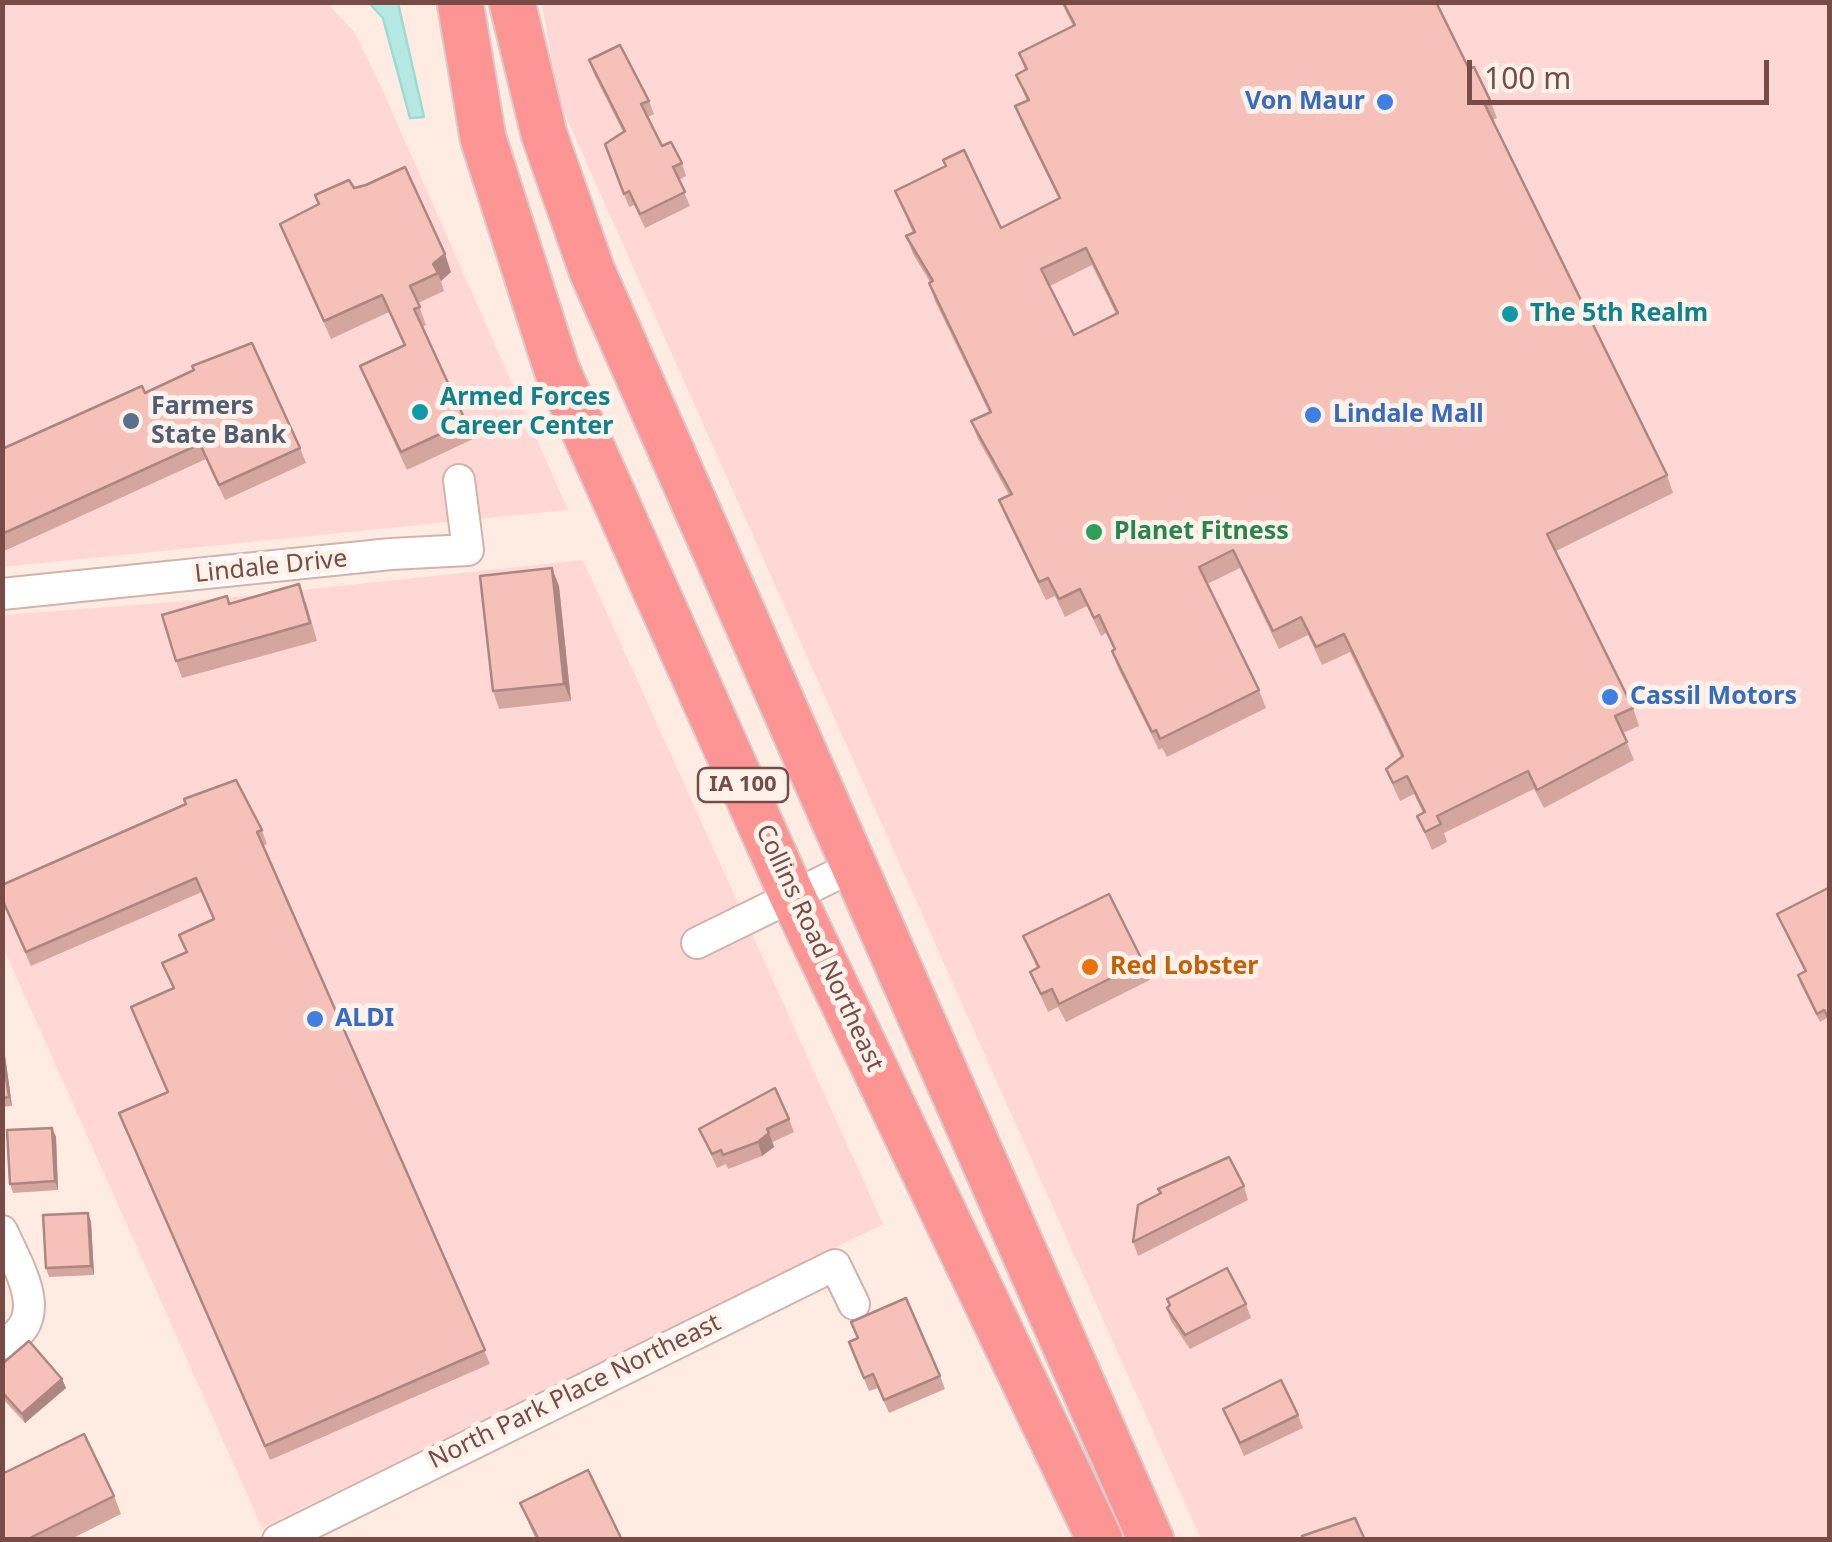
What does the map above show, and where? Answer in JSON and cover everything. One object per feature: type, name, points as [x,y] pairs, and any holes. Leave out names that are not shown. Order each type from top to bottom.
[{"type":"highway","name":"Collins Road Northeast","points":[[460,2],[483,138],[557,370],[792,896],[1100,1540]]},
{"type":"highway","name":"IA 100","points":[[512,2],[544,134],[592,271],[1151,1540]]},
{"type":"street","name":"Lindale Drive","points":[[2,594],[390,554],[468,550],[459,480]]},
{"type":"street","points":[[696,943],[854,866]]},
{"type":"street","points":[[2,1231],[28,1290],[30,1318],[20,1336],[2,1344]]},
{"type":"street","name":"North Park Place Northeast","points":[[278,1540],[836,1265],[854,1304]]},
{"type":"shaded area","points":[[3,3],[327,3],[355,33],[378,80],[568,510],[3,567]]},
{"type":"shaded area","points":[[542,3],[1829,3],[1829,1539],[1201,1539],[558,99]]},
{"type":"shaded area","points":[[583,560],[883,1224],[262,1528],[3,947],[2,615],[226,598]]},
{"type":"water","points":[[369,3],[398,3],[424,117],[410,118],[383,18]]},
{"type":"building","name":"Lindale Mall","points":[[1063,2],[1436,2],[1469,69],[1474,67],[1490,100],[1484,103],[1667,475],[1547,534],[1633,708],[1615,716],[1627,742],[1537,790],[1528,771],[1437,816],[1441,824],[1425,832],[1417,816],[1425,812],[1407,776],[1393,783],[1386,769],[1403,756],[1344,634],[1316,647],[1301,617],[1273,631],[1233,550],[1199,567],[1259,690],[1160,739],[1156,730],[1152,732],[1112,651],[1115,649],[1099,615],[1094,618],[1080,589],[1059,599],[1048,578],[1039,582],[999,500],[1012,494],[971,421],[991,412],[929,283],[933,281],[906,236],[915,232],[895,191],[946,166],[943,160],[964,150],[1001,228],[1060,198],[1015,106],[1029,100],[1016,75],[1027,69],[1019,53],[1075,25]],"holes":[[[1086,248],[1118,313],[1074,335],[1041,269]]]},
{"type":"building","points":[[620,45],[649,101],[641,104],[662,146],[671,142],[682,163],[673,167],[685,192],[640,214],[629,191],[624,194],[605,144],[625,131],[589,60]]},
{"type":"building","points":[[405,167],[445,254],[433,264],[438,273],[410,286],[420,307],[414,309],[466,422],[401,452],[360,366],[405,345],[382,295],[324,321],[280,224],[319,204],[315,195],[349,180],[354,188],[366,185]]},
{"type":"building","points":[[252,343],[300,448],[219,485],[200,444],[2,534],[2,449],[142,386],[145,393],[194,370],[192,366]]},
{"type":"building","points":[[552,568],[564,684],[493,691],[480,576]]},
{"type":"building","points":[[299,584],[310,623],[176,661],[162,615],[227,596],[229,604]]},
{"type":"building","points":[[236,780],[262,830],[257,832],[485,1350],[265,1446],[119,1113],[168,1092],[131,1007],[174,988],[162,963],[187,952],[179,935],[214,919],[196,878],[26,952],[2,899],[2,885],[186,804],[184,799]]},
{"type":"building","points":[[1830,887],[1830,1020],[1824,1010],[1817,1014],[1798,975],[1806,971],[1777,914]]},
{"type":"building","name":"Red Lobster","points":[[1109,894],[1143,962],[1059,1004],[1052,989],[1041,994],[1030,972],[1039,967],[1023,936]]},
{"type":"building","points":[[2,1049],[9,1097],[2,1098]]},
{"type":"building","points":[[775,1088],[789,1119],[767,1129],[769,1133],[758,1142],[723,1155],[721,1150],[712,1154],[699,1129]]},
{"type":"building","points":[[52,1128],[55,1181],[10,1184],[7,1130]]},
{"type":"building","points":[[1229,1157],[1244,1186],[1133,1242],[1138,1205],[1161,1193],[1158,1189]]},
{"type":"building","points":[[88,1213],[91,1266],[46,1268],[43,1215]]},
{"type":"building","points":[[1227,1268],[1246,1304],[1185,1335],[1167,1308],[1167,1299]]},
{"type":"building","points":[[906,1298],[940,1376],[884,1400],[873,1374],[864,1378],[849,1342],[858,1338],[851,1322]]},
{"type":"building","points":[[29,1341],[62,1379],[22,1414],[2,1392],[2,1364]]},
{"type":"building","points":[[1281,1380],[1298,1415],[1240,1443],[1223,1409]]},
{"type":"building","points":[[84,1434],[114,1496],[26,1540],[2,1540],[2,1474]]},
{"type":"building","points":[[588,1470],[622,1540],[539,1540],[520,1503]]},
{"type":"building","points":[[1355,1518],[1365,1540],[1303,1540],[1302,1536]]},
{"type":"place","name":"Von Maur","points":[[1385,102]]},
{"type":"place","name":"The 5th Realm","points":[[1510,314]]},
{"type":"place","name":"Armed Forces Career Center","points":[[420,412]]},
{"type":"place","name":"Lindale Mall","points":[[1313,415]]},
{"type":"place","name":"Farmers State Bank","points":[[131,421]]},
{"type":"place","name":"Planet Fitness","points":[[1094,532]]},
{"type":"place","name":"Cassil Motors","points":[[1610,697]]},
{"type":"place","name":"Red Lobster","points":[[1090,967]]},
{"type":"place","name":"ALDI","points":[[315,1019]]}]
